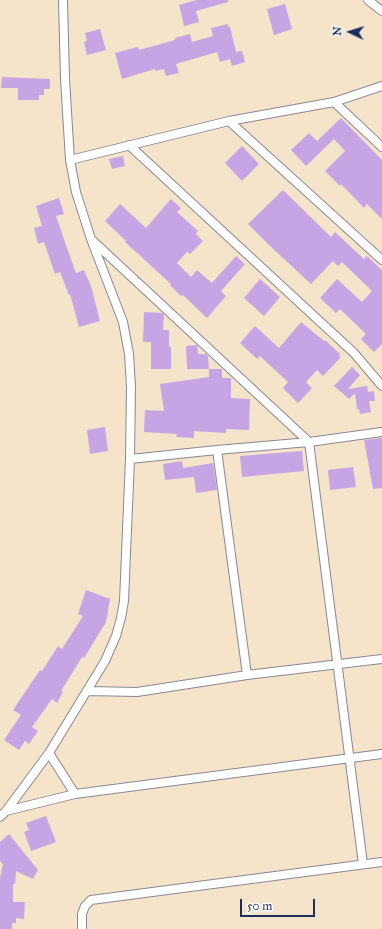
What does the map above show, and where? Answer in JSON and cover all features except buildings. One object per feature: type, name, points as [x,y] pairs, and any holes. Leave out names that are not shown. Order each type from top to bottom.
[{"type":"street","points":[[3,814],[50,753],[88,691],[105,661],[116,636],[124,601],[130,460],[131,387],[129,354],[123,322],[91,239],[76,192],[70,160],[65,79],[63,0]]},
{"type":"street","points":[[368,0],[382,11]]},
{"type":"street","points":[[70,160],[230,121],[334,102],[382,86]]},
{"type":"street","points":[[334,102],[382,147]]},
{"type":"street","points":[[230,121],[382,260]]},
{"type":"street","points":[[129,145],[354,353],[382,386]]},
{"type":"street","points":[[91,239],[309,442],[363,864]]},
{"type":"street","points":[[130,460],[217,450],[309,442],[382,432]]},
{"type":"street","points":[[217,450],[247,675]]},
{"type":"street","points":[[88,691],[137,692],[247,675],[382,659]]},
{"type":"street","points":[[50,753],[75,794]]},
{"type":"street","points":[[3,814],[75,794],[382,754]]},
{"type":"street","points":[[82,929],[82,914],[85,906],[91,900],[382,862]]}]
